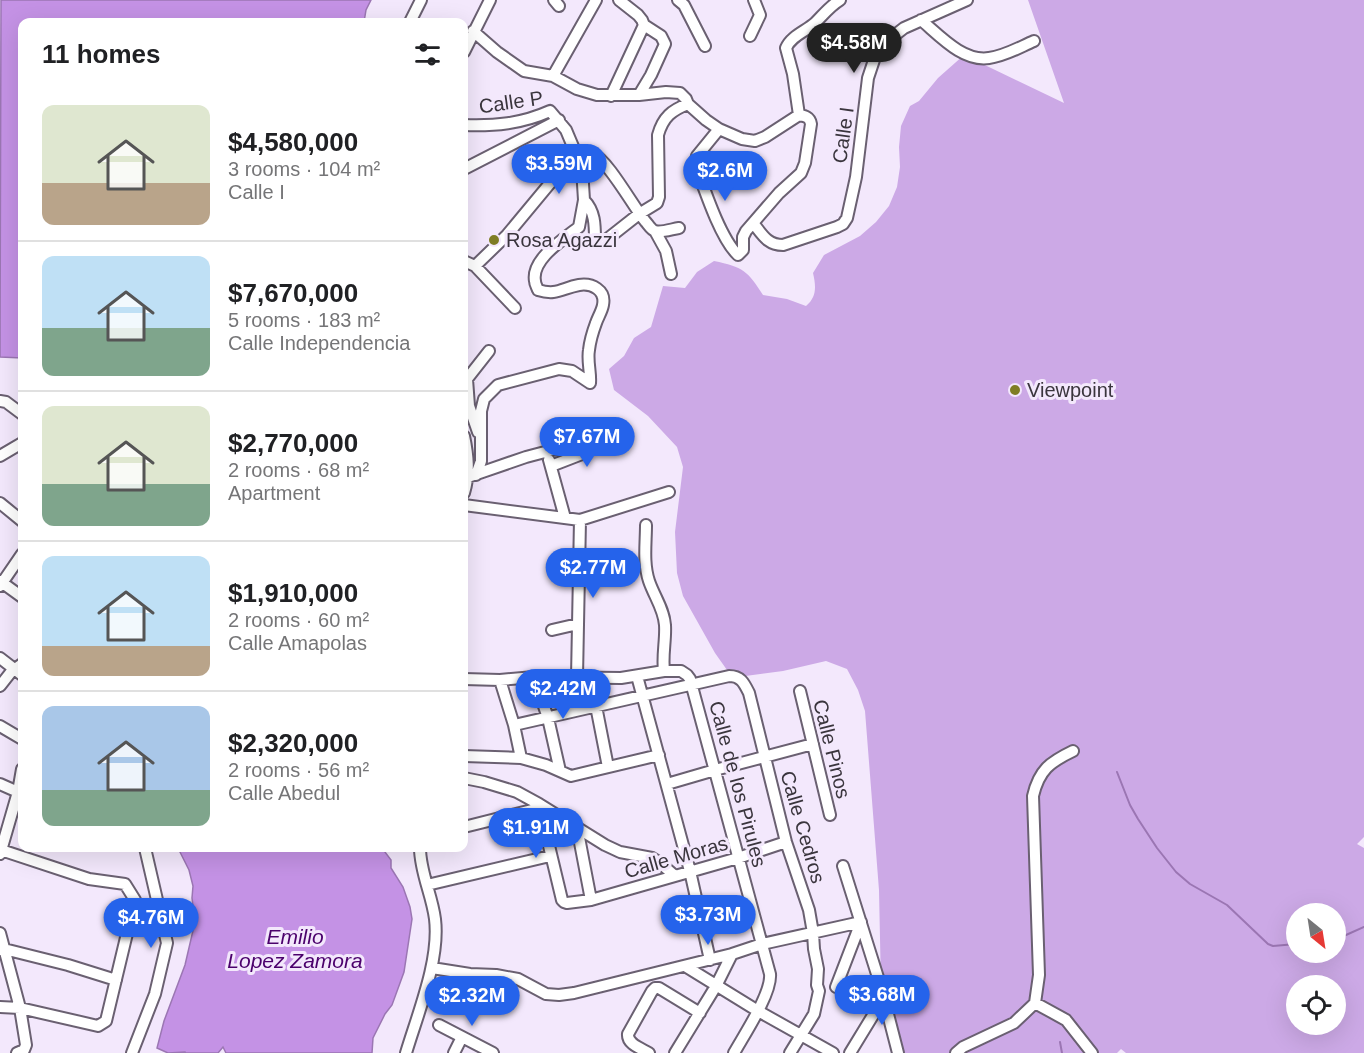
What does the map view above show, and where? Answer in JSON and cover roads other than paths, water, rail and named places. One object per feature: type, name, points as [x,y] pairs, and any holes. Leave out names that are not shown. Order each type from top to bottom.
[{"type":"street","points":[[412,18],[421,0]]},
{"type":"street","points":[[468,43],[490,0]]},
{"type":"street","points":[[553,76],[596,0]]},
{"type":"street","points":[[619,0],[642,20],[644,25],[661,36],[665,44],[639,95]]},
{"type":"street","points":[[678,0],[684,5],[705,46]]},
{"type":"street","points":[[750,36],[760,15],[754,0]]},
{"type":"street","points":[[799,115],[793,74],[786,48],[793,39],[840,0]]},
{"type":"street","name":"Calle I","points":[[753,223],[774,245],[783,245],[843,224],[847,218],[854,186],[868,78],[876,54],[904,28],[967,0]]},
{"type":"street","points":[[921,20],[964,55],[976,59],[998,56],[1035,41]]},
{"type":"street","points":[[611,96],[644,25]]},
{"type":"street","points":[[473,31],[524,71],[553,76],[578,89],[597,95],[680,93],[688,104],[718,129],[742,140],[755,141],[799,115],[806,116],[811,124],[805,163],[801,173],[779,193],[746,231],[743,237],[743,250],[738,255],[729,243],[713,210],[695,164],[697,156],[718,129]]},
{"type":"street","points":[[584,200],[589,205],[595,221],[595,240],[598,243],[606,240],[657,203],[660,125],[671,113],[688,104]]},
{"type":"street","name":"Calle P","points":[[468,125],[493,126],[532,119],[550,111],[566,130],[582,168],[584,200]]},
{"type":"street","points":[[468,167],[559,120]]},
{"type":"street","points":[[475,266],[507,235],[570,158],[582,152],[594,154],[604,163],[639,214],[655,231],[666,251],[672,274]]},
{"type":"street","points":[[468,484],[481,461],[481,411],[484,399],[498,385],[559,369],[572,371],[590,383],[591,381],[589,348],[604,304],[602,294],[597,288],[586,285],[579,285],[556,293],[543,292],[538,290],[534,279],[537,267],[547,252],[579,227],[584,200]]},
{"type":"street","points":[[655,231],[678,228]]},
{"type":"street","points":[[468,263],[475,266],[515,308]]},
{"type":"street","points":[[468,378],[489,351]]},
{"type":"street","points":[[468,392],[469,406],[480,438]]},
{"type":"street","points":[[0,401],[6,402],[18,411]]},
{"type":"street","points":[[472,476],[526,457],[579,443],[585,444],[586,448],[582,454],[551,466]]},
{"type":"street","points":[[0,456],[18,445]]},
{"type":"street","points":[[545,452],[565,518]]},
{"type":"street","points":[[468,462],[472,476]]},
{"type":"street","points":[[468,506],[580,520],[669,492]]},
{"type":"street","points":[[0,503],[18,518]]},
{"type":"street","points":[[580,520],[578,624],[580,677],[592,692],[608,767]]},
{"type":"street","points":[[468,680],[534,677],[621,678],[664,671],[665,626],[663,614],[645,566],[646,525]]},
{"type":"street","points":[[18,560],[1,583],[18,594]]},
{"type":"street","points":[[552,630],[578,624]]},
{"type":"street","points":[[0,658],[18,668]]},
{"type":"street","points":[[0,686],[7,676],[18,670]]},
{"type":"street","name":"Calle de los Pirules","points":[[664,671],[681,671],[693,684],[771,979],[758,1011],[734,1053]]},
{"type":"street","points":[[637,676],[668,784],[710,960]]},
{"type":"street","name":"Calle Cedros","points":[[693,684],[729,676],[738,677],[744,682],[749,693],[786,842],[809,910],[813,933],[819,991],[814,1014],[802,1035]]},
{"type":"street","points":[[534,677],[548,718],[560,771]]},
{"type":"street","points":[[500,680],[514,725],[521,759]]},
{"type":"street","points":[[514,725],[693,684]]},
{"type":"street","name":"Calle Pinos","points":[[800,691],[830,815]]},
{"type":"street","points":[[0,726],[18,737]]},
{"type":"street","points":[[668,784],[813,744]]},
{"type":"street","points":[[956,1053],[963,1047],[1014,1023],[1035,1003],[1039,975],[1033,796],[1035,784],[1042,772],[1056,759],[1073,751]]},
{"type":"street","points":[[468,756],[521,759],[546,765],[571,776],[659,755]]},
{"type":"street","points":[[468,779],[517,792],[605,845],[620,852],[652,858],[675,876]]},
{"type":"street","points":[[0,784],[18,788]]},
{"type":"street","points":[[0,1007],[20,1008],[98,1026],[103,1024],[106,1021],[135,900],[124,884],[89,879],[1,847],[18,795]]},
{"type":"street","points":[[468,826],[539,806]]},
{"type":"street","name":"Calle Moras","points":[[539,806],[562,900],[567,903],[591,900],[786,842]]},
{"type":"street","points":[[577,827],[591,900]]},
{"type":"street","points":[[132,1053],[155,994],[167,943],[146,852]]},
{"type":"street","points":[[406,1053],[432,968],[435,947],[435,917],[420,852]]},
{"type":"street","points":[[427,885],[550,856]]},
{"type":"street","points":[[843,866],[881,987],[898,1053]]},
{"type":"street","points":[[432,968],[518,979],[546,994],[559,995],[861,922]]},
{"type":"street","points":[[836,987],[861,922]]},
{"type":"street","points":[[0,933],[2,950],[20,1008],[26,1045],[24,1050],[17,1053]]},
{"type":"street","points":[[2,950],[68,965],[116,980]]},
{"type":"street","points":[[675,1053],[716,986],[732,954]]},
{"type":"street","points":[[685,966],[832,1053]]},
{"type":"street","points":[[652,974],[655,988]]},
{"type":"street","points":[[850,1053],[874,1012],[881,987]]},
{"type":"street","points":[[655,988],[700,1013]]},
{"type":"street","points":[[649,1053],[629,1041],[628,1038],[655,988]]},
{"type":"street","points":[[1035,1003],[1066,1020],[1092,1053]]},
{"type":"street","points":[[439,1025],[493,1053]]},
{"type":"street","points":[[790,1053],[802,1035]]},
{"type":"street","points":[[454,1053],[462,1037]]},
{"type":"water","points":[[1,0],[371,0],[365,18],[18,18],[18,358],[0,357]]},
{"type":"water","name":"Emilio Lopez Zamora","points":[[180,852],[385,852],[391,860],[391,868],[403,887],[412,919],[404,972],[392,1005],[373,1038],[372,1053],[226,1053],[223,1047],[218,1053],[168,1053],[157,1048],[164,1021],[185,965],[195,922],[193,886],[189,870]]},
{"type":"waterway","points":[[1117,772],[1138,819],[1176,872],[1190,884],[1227,905],[1268,944],[1286,945]]},
{"type":"waterway","points":[[1346,935],[1364,927]]},
{"type":"waterway","points":[[1060,1042],[1062,1053]]},
{"type":"place","name":"Rosa Agazzi","points":[[494,240]]},
{"type":"place","name":"Viewpoint","points":[[1015,390]]}]
